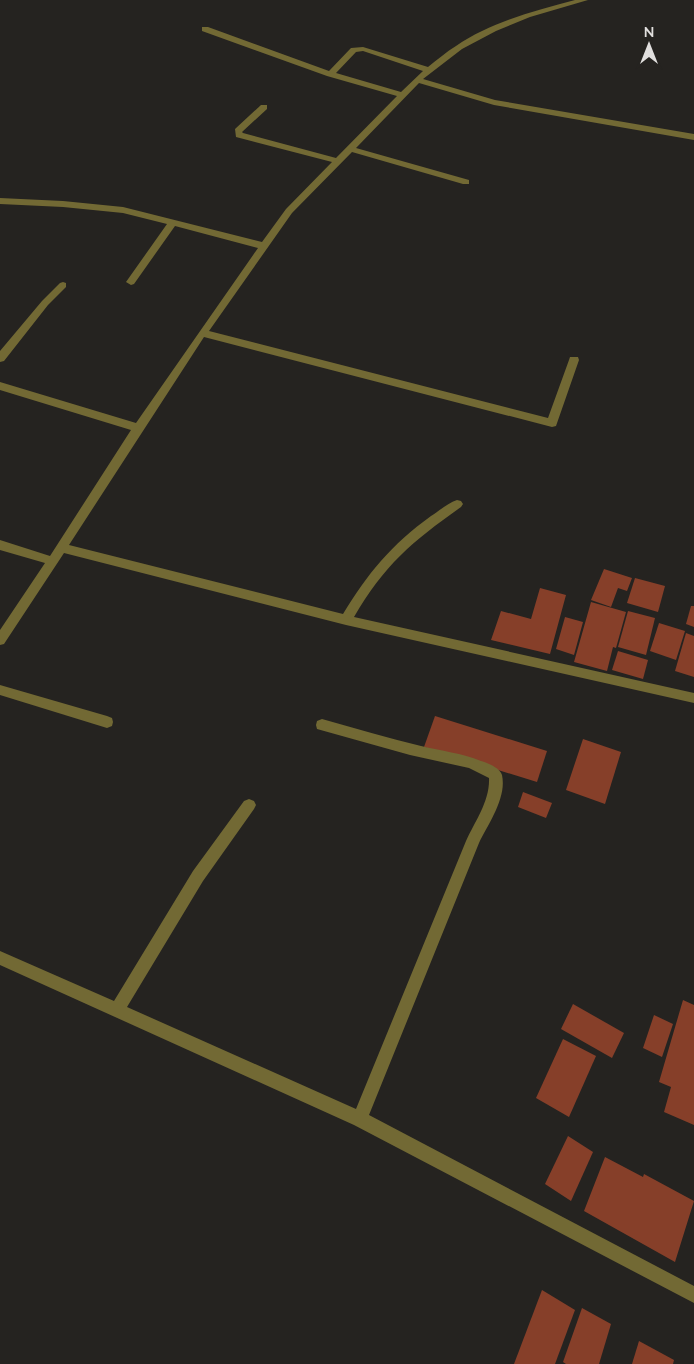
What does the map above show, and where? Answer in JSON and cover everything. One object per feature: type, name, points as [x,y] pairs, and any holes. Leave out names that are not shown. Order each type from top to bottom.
[{"type":"street","points":[[0,640],[138,428],[202,333],[289,211],[339,162],[417,80],[460,47],[494,29],[534,13],[584,0]]},
{"type":"street","points":[[205,29],[330,74],[403,95]]},
{"type":"street","points":[[330,74],[354,50],[359,49],[428,70]]},
{"type":"street","points":[[417,80],[494,102],[694,137]]},
{"type":"street","points":[[264,107],[238,131],[239,135],[339,162]]},
{"type":"street","points":[[351,149],[466,182]]},
{"type":"street","points":[[0,201],[63,204],[123,210],[264,246]]},
{"type":"street","points":[[131,282],[173,222]]},
{"type":"street","points":[[0,358],[45,303],[63,286]]},
{"type":"street","points":[[202,333],[552,423],[574,360]]},
{"type":"street","points":[[0,386],[138,428]]},
{"type":"street","points":[[346,620],[374,574],[396,551],[416,532],[457,504]]},
{"type":"street","points":[[0,545],[53,561]]},
{"type":"street","points":[[61,548],[346,620],[466,648],[618,679],[694,698]]},
{"type":"street","points":[[0,690],[107,722]]},
{"type":"street","points":[[322,724],[487,769],[495,775],[496,785],[486,815],[473,841],[360,1118]]},
{"type":"street","points":[[117,1010],[198,876],[249,805]]},
{"type":"street","points":[[0,958],[360,1118],[694,1294]]},
{"type":"building","points":[[604,569],[632,578],[627,591],[618,588],[611,607],[591,600]]},
{"type":"building","points":[[635,578],[665,586],[658,612],[627,603]]},
{"type":"building","points":[[540,588],[566,595],[550,654],[491,640],[501,611],[531,619]]},
{"type":"building","points":[[591,602],[626,612],[616,648],[613,647],[607,671],[574,662]]},
{"type":"building","points":[[691,606],[694,606],[694,627],[686,624]]},
{"type":"building","points":[[628,611],[655,618],[646,655],[618,647]]},
{"type":"building","points":[[565,617],[583,622],[574,655],[556,649]]},
{"type":"building","points":[[659,623],[685,631],[676,660],[650,651]]},
{"type":"building","points":[[686,633],[694,636],[694,677],[675,671]]},
{"type":"building","points":[[618,651],[648,660],[643,679],[612,670]]},
{"type":"building","points":[[435,716],[547,751],[537,782],[424,747]]},
{"type":"building","points":[[583,739],[621,752],[605,804],[566,790]]},
{"type":"building","points":[[523,792],[552,803],[546,818],[518,807]]},
{"type":"building","points":[[683,1000],[694,1005],[694,1125],[664,1112],[671,1087],[659,1082]]},
{"type":"building","points":[[573,1004],[624,1033],[612,1058],[561,1029]]},
{"type":"building","points":[[654,1015],[673,1024],[662,1057],[643,1048]]},
{"type":"building","points":[[563,1039],[596,1056],[569,1117],[536,1098]]},
{"type":"building","points":[[568,1136],[593,1152],[571,1201],[545,1184]]},
{"type":"building","points":[[605,1157],[643,1177],[644,1174],[694,1201],[675,1262],[584,1211]]},
{"type":"building","points":[[542,1290],[575,1310],[555,1364],[514,1364]]},
{"type":"building","points":[[582,1308],[611,1324],[599,1364],[566,1364],[563,1362]]},
{"type":"building","points":[[639,1341],[674,1360],[673,1364],[632,1364]]}]
